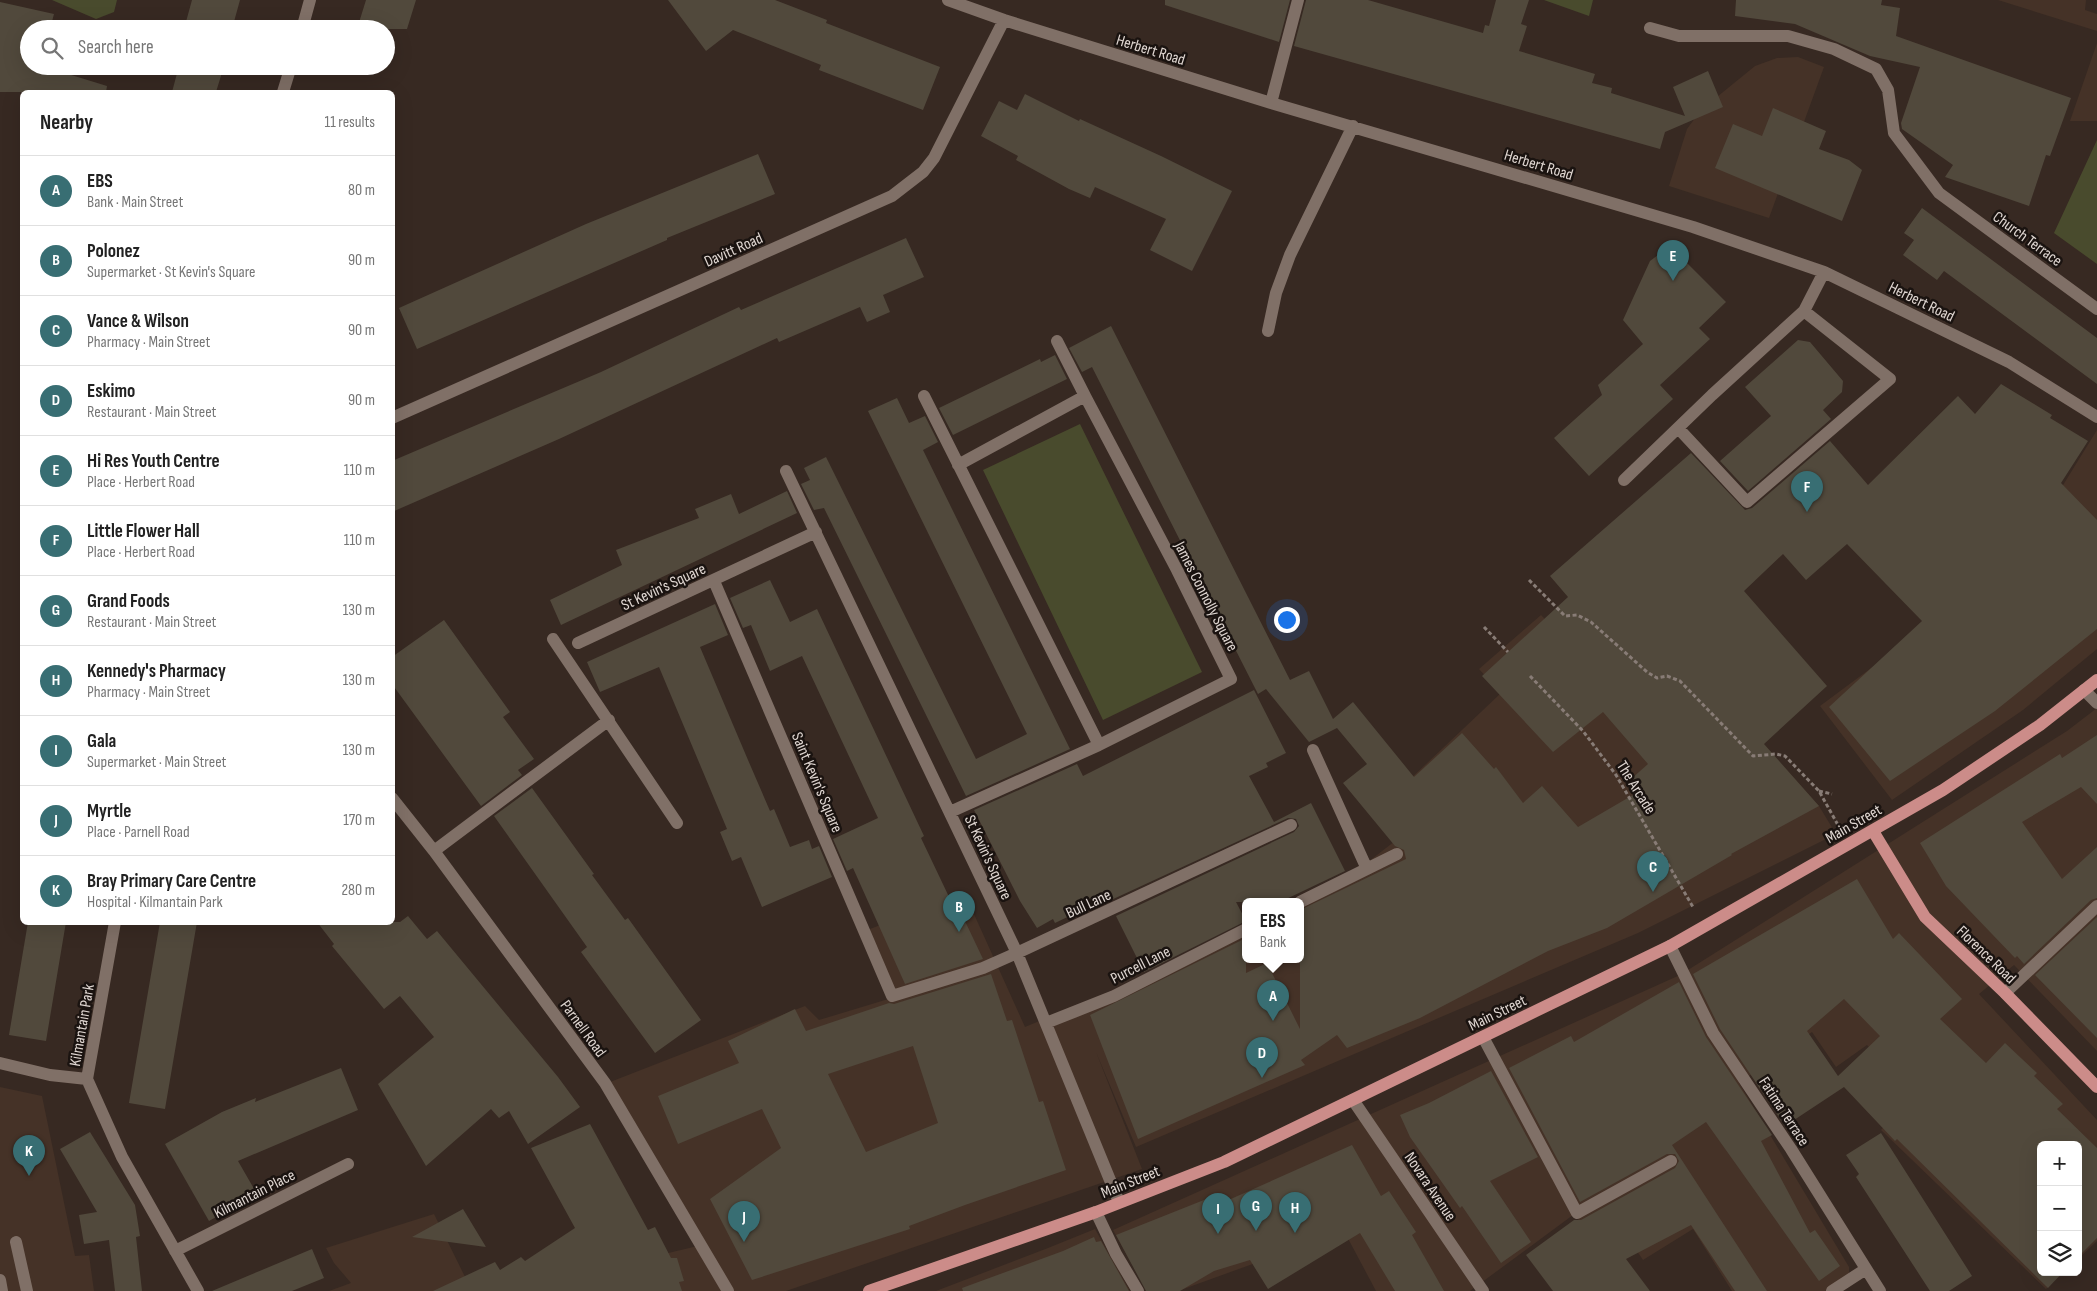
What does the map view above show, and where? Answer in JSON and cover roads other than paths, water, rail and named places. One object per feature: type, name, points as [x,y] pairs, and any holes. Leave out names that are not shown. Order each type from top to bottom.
[{"type":"main road","name":"Main Street","points":[[869,1291],[1096,1212],[1224,1162],[1670,946],[1703,925],[1849,845],[1965,776],[2040,725],[2097,680]]},
{"type":"main road","name":"Florence Road","points":[[1873,831],[1925,917],[2005,993],[2097,1087]]},
{"type":"street","points":[[304,20],[310,0]]},
{"type":"street","name":"Herbert Road","points":[[948,0],[1004,20],[1271,103],[1686,225],[1824,272],[2009,362],[2097,417]]},
{"type":"street","points":[[1271,103],[1298,0]]},
{"type":"street","name":"Davitt Road","points":[[395,417],[892,196],[923,172],[934,158],[1004,20]]},
{"type":"street","name":"Church Terrace","points":[[1650,28],[1679,36],[1788,36],[1834,50],[1876,69],[1888,90],[1894,133],[1939,193],[2097,310]]},
{"type":"street","points":[[284,90],[288,75]]},
{"type":"street","points":[[1268,331],[1276,293],[1290,255],[1353,126]]},
{"type":"street","points":[[1624,480],[1804,311],[1824,272]]},
{"type":"street","points":[[1678,428],[1747,502],[1890,379],[1804,311]]},
{"type":"street","name":"James Connolly Square","points":[[950,812],[1099,745],[1231,679],[1177,570],[1084,396],[1057,340]]},
{"type":"street","points":[[924,396],[1099,745]]},
{"type":"street","points":[[958,465],[1084,396]]},
{"type":"street","name":"St Kevin's Square","points":[[786,471],[1017,953],[1119,1202]]},
{"type":"street","name":"St Kevin's Square","points":[[578,643],[816,532]]},
{"type":"street","name":"Saint Kevin's Square","points":[[714,581],[892,996]]},
{"type":"street","points":[[553,639],[677,823]]},
{"type":"street","points":[[2084,690],[2097,703]]},
{"type":"street","points":[[434,851],[609,720]]},
{"type":"street","points":[[1313,750],[1367,869]]},
{"type":"street","name":"Parnell Road","points":[[395,802],[434,851],[605,1083],[728,1291]]},
{"type":"street","name":"Bull Lane","points":[[892,996],[983,968],[1291,825]]},
{"type":"street","points":[[1304,900],[1397,854]]},
{"type":"street","points":[[2005,993],[2097,906]]},
{"type":"street","name":"Kilmantain Park","points":[[114,925],[87,1079],[122,1157],[175,1250]]},
{"type":"street","name":"Purcell Lane","points":[[1046,1022],[1114,996],[1242,931]]},
{"type":"street","name":"Fatima Terrace","points":[[1670,946],[1713,1033],[1880,1291]]},
{"type":"street","points":[[1483,1037],[1577,1213],[1671,1162]]},
{"type":"street","points":[[0,1063],[50,1076],[87,1079]]},
{"type":"street","name":"Novara Avenue","points":[[1353,1100],[1483,1291]]},
{"type":"street","name":"Kilmantain Place","points":[[175,1250],[348,1164]]},
{"type":"street","points":[[1096,1212],[1116,1254],[1138,1291]]},
{"type":"street","points":[[16,1242],[27,1291]]},
{"type":"street","points":[[175,1250],[198,1291]]},
{"type":"street","points":[[1832,1291],[1866,1269]]},
{"type":"street","points":[[0,1280],[2,1291]]},
{"type":"place","name":"Hi Res Youth Centre","points":[[1673,281]]},
{"type":"place","name":"Little Flower Hall","points":[[1807,512]]},
{"type":"place","name":"Vance & Wilson","points":[[1653,892]]},
{"type":"place","name":"Polonez","points":[[959,932]]},
{"type":"place","name":"EBS","points":[[1273,1021]]},
{"type":"place","name":"Eskimo","points":[[1262,1078]]},
{"type":"place","name":"Bray Primary Care Centre","points":[[29,1176]]},
{"type":"place","name":"Grand Foods","points":[[1256,1231]]},
{"type":"place","name":"Kennedy's Pharmacy","points":[[1295,1233]]},
{"type":"place","name":"Gala","points":[[1218,1234]]},
{"type":"place","name":"Myrtle","points":[[744,1242]]}]
